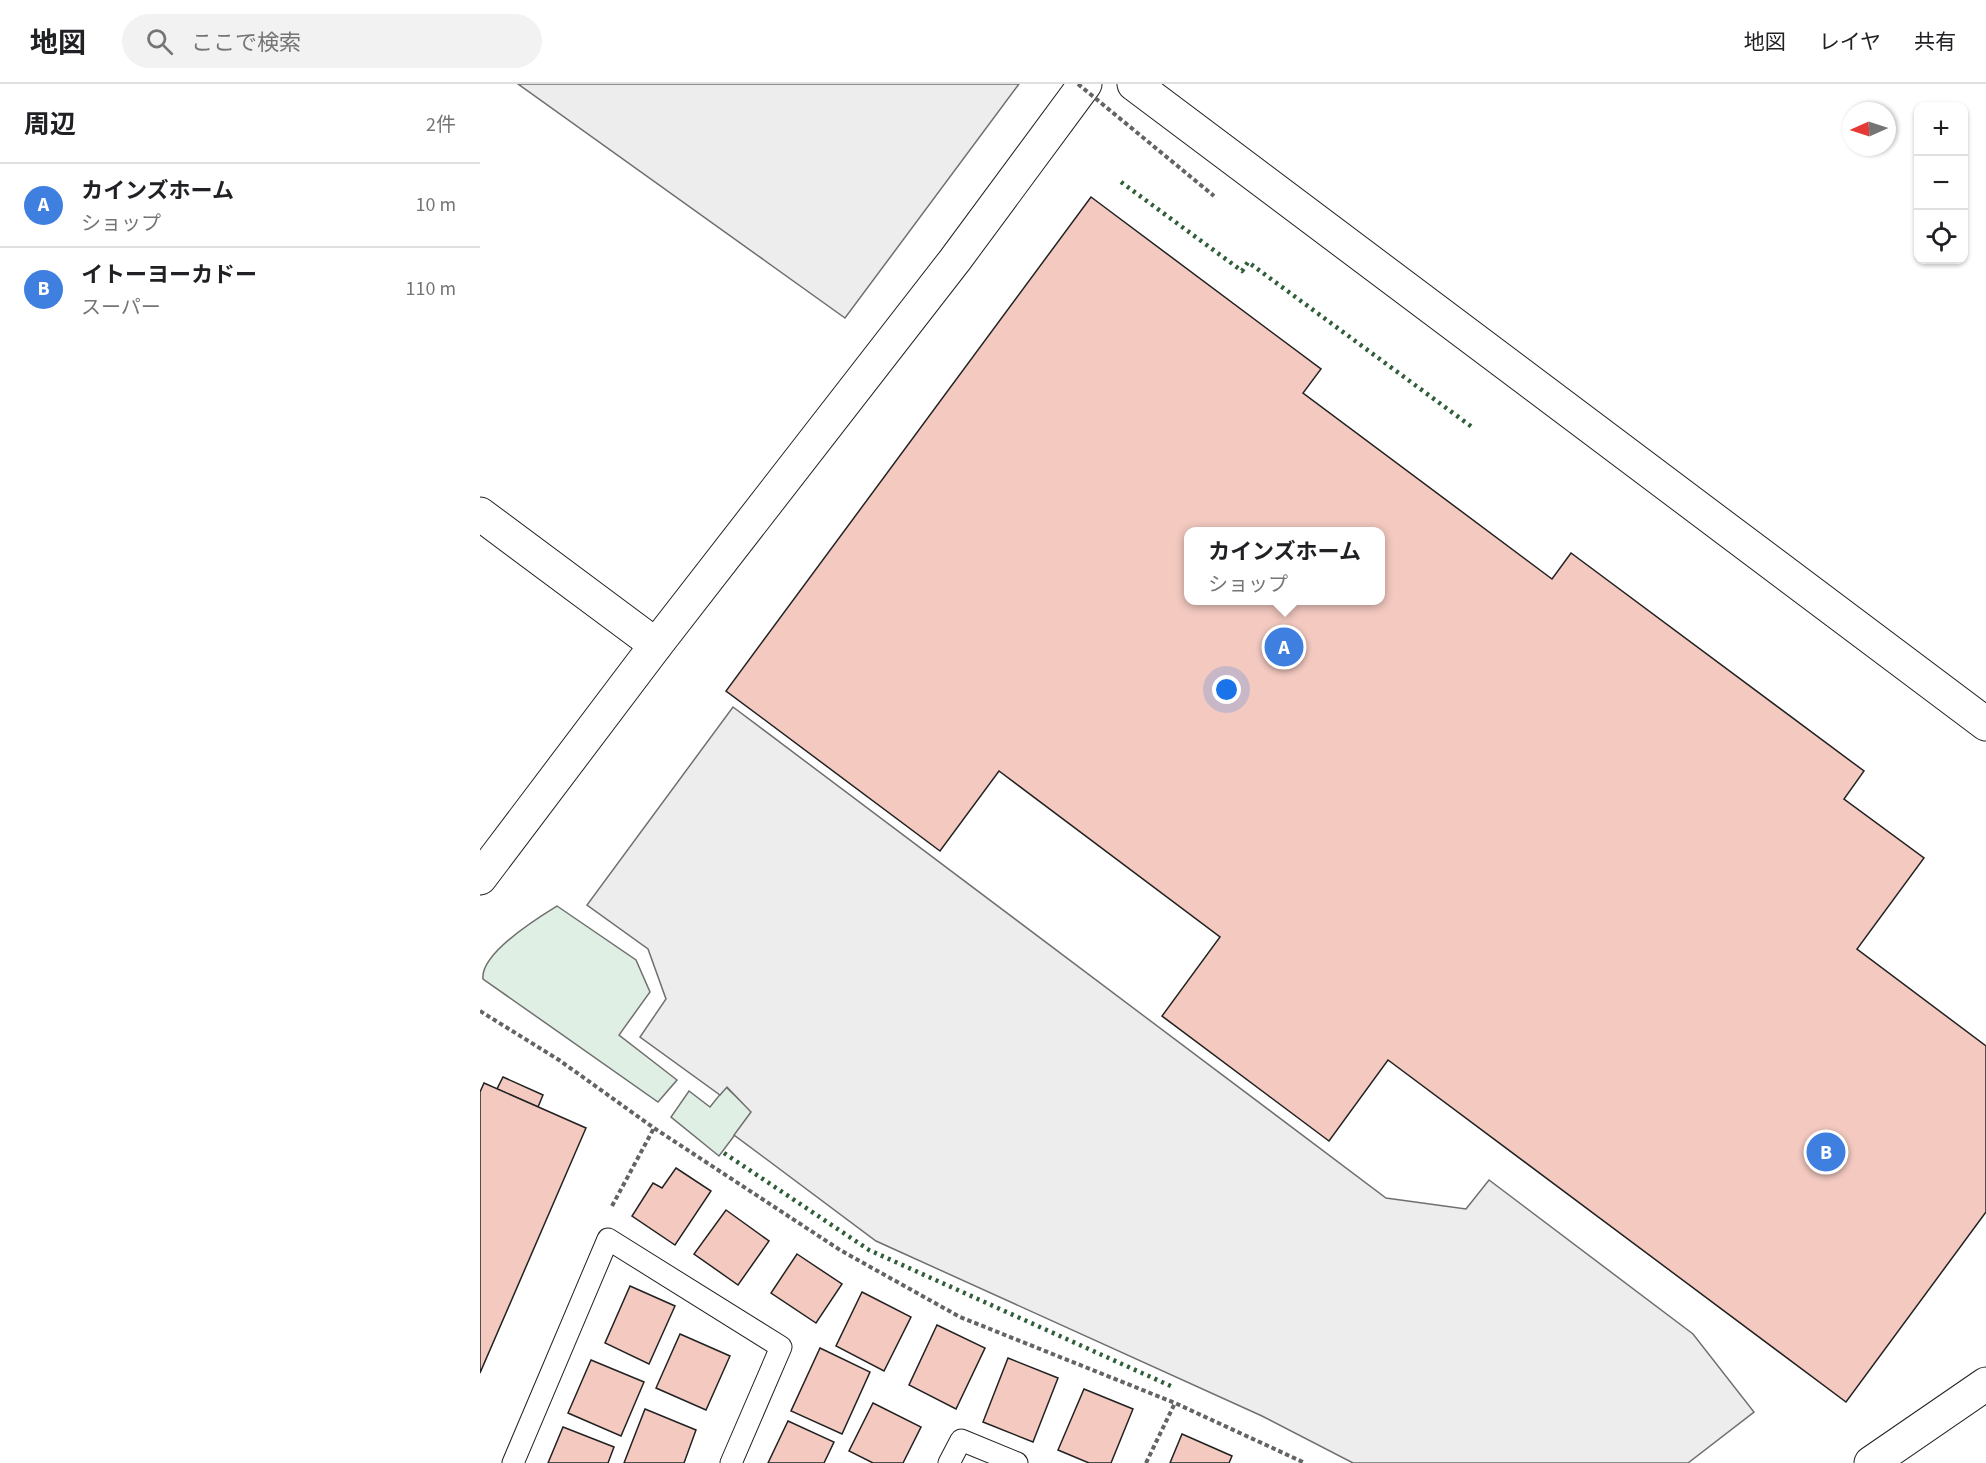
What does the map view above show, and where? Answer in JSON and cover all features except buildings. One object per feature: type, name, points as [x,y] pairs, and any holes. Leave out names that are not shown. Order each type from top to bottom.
[{"type":"street","points":[[480,878],[656,645],[955,260],[1085,84]]},
{"type":"street","points":[[1134,84],[1986,724]]},
{"type":"street","points":[[480,514],[656,645]]},
{"type":"street","points":[[1871,1463],[1986,1384]]},
{"type":"lane","points":[[513,1463],[608,1239],[781,1347],[731,1463]]},
{"type":"lane","points":[[949,1463],[961,1440],[1017,1463]]},
{"type":"path","points":[[1078,84],[1214,196]]},
{"type":"path","points":[[480,1011],[559,1060],[654,1128],[840,1250],[960,1317],[1175,1403],[1305,1463]]},
{"type":"path","points":[[608,1239],[609,1210],[654,1128]]},
{"type":"path","points":[[1146,1463],[1175,1403]]},
{"type":"green space","points":[[557,906],[636,960],[650,992],[619,1035],[677,1080],[658,1102],[483,979],[485,969],[500,947]]},
{"type":"green space","points":[[726,1087],[752,1112],[719,1156],[671,1117],[689,1091],[710,1107]]},
{"type":"shaded area","points":[[518,84],[1019,84],[845,318]]},
{"type":"shaded area","points":[[733,707],[1386,1198],[1466,1209],[1489,1180],[1693,1334],[1754,1412],[1688,1463],[1353,1463],[1262,1416],[876,1241],[734,1135],[751,1112],[727,1087],[720,1095],[640,1037],[666,999],[648,949],[587,905]]},
{"type":"hedge","points":[[1121,182],[1242,271],[1248,262],[1472,427]]},
{"type":"hedge","points":[[724,1153],[869,1250],[1173,1387]]},
{"type":"place","name":"カインズホーム","points":[[1284,647]]},
{"type":"place","name":"イトーヨーカドー","points":[[1826,1152]]}]
